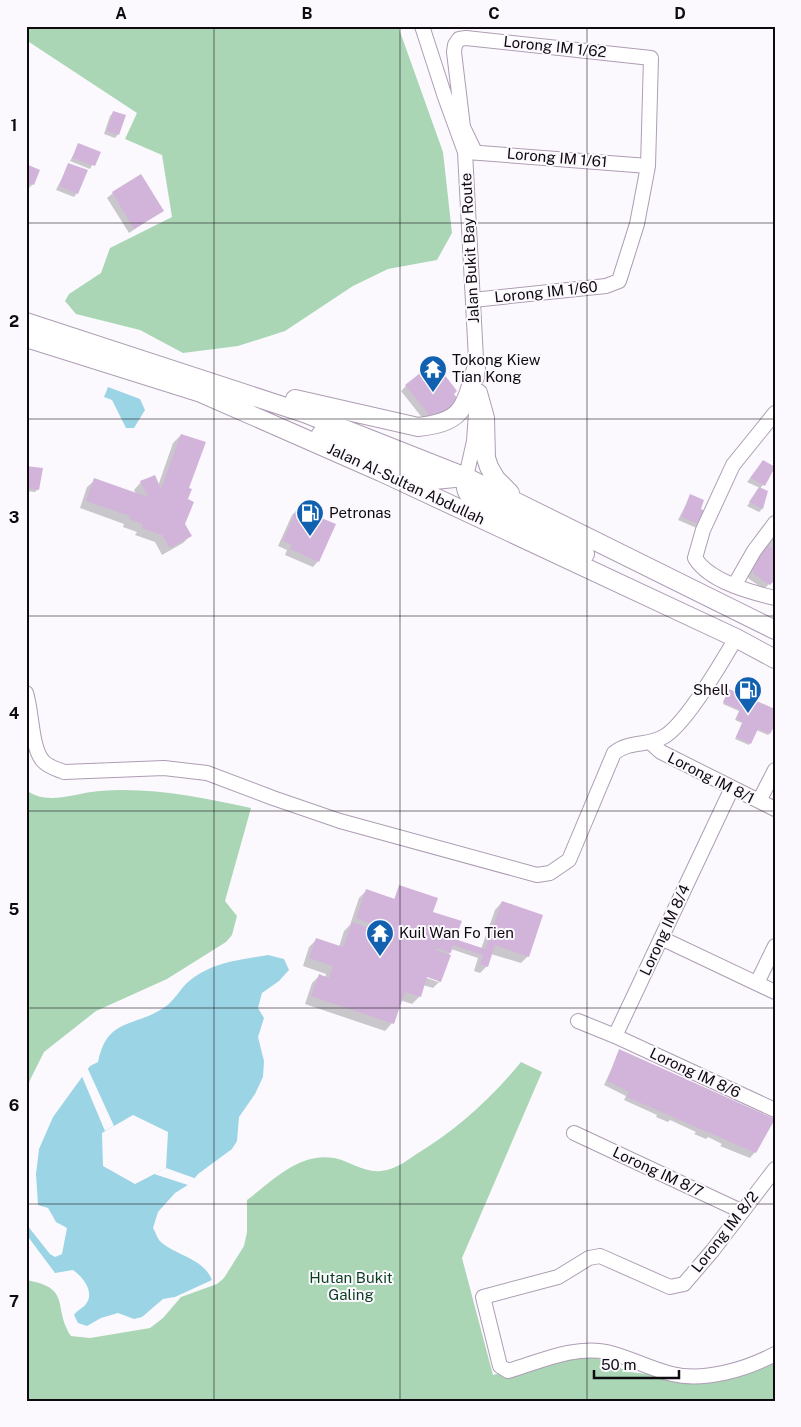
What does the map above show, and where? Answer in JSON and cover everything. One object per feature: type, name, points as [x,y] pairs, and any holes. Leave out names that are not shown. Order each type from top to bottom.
[{"type":"main road","name":"Jalan Al-Sultan Abdullah","points":[[26,322],[201,385],[381,472],[736,638],[775,659]]},
{"type":"main road","name":"Jalan Al-Sultan Abdullah","points":[[26,338],[201,385]]},
{"type":"main road","points":[[201,385],[418,427],[448,422],[460,411],[476,369]]},
{"type":"main road","points":[[201,385],[343,441],[434,480],[466,477],[464,488],[467,495],[479,503],[669,597],[736,638]]},
{"type":"main road","points":[[478,393],[485,418],[486,458],[489,467],[496,479],[519,502]]},
{"type":"main road","name":"Jalan Al-Sultan Abdullah","points":[[466,477],[775,630]]},
{"type":"street","name":"Jalan Bukit Bay Route","points":[[422,26],[445,98],[470,152],[473,300],[478,393],[474,440],[466,477]]},
{"type":"street","name":"Lorong IM 1/62","points":[[470,152],[463,127],[454,52],[455,45],[459,39],[466,38],[651,58],[648,166]]},
{"type":"street","name":"Lorong IM 1/61","points":[[470,152],[648,166]]},
{"type":"street","name":"Lorong IM 1/60","points":[[473,300],[606,286],[619,281],[637,224],[648,166]]},
{"type":"street","points":[[775,413],[733,465],[696,550],[695,558],[700,567],[734,586],[775,598]]},
{"type":"street","points":[[734,586],[754,551],[775,523]]},
{"type":"street","points":[[739,613],[751,592]]},
{"type":"street","points":[[26,693],[34,737],[42,761],[64,772],[164,768],[207,773],[340,821],[537,875],[550,873],[569,860],[614,753],[623,746],[651,743],[666,736],[679,723],[719,668],[736,638]]},
{"type":"street","name":"Lorong IM 8/1","points":[[651,743],[660,752],[775,809]]},
{"type":"street","points":[[759,801],[775,770]]},
{"type":"street","name":"Lorong IM 8/4","points":[[615,1036],[732,788]]},
{"type":"street","points":[[661,938],[775,992]]},
{"type":"street","points":[[757,983],[775,946]]},
{"type":"street","points":[[578,1021],[615,1036]]},
{"type":"street","name":"Lorong IM 8/6","points":[[615,1036],[775,1110]]},
{"type":"street","name":"Lorong IM 8/7","points":[[574,1133],[741,1211]]},
{"type":"street","name":"Lorong IM 8/2","points":[[775,1168],[684,1284],[670,1288],[600,1256],[589,1258],[558,1277],[483,1297],[500,1366],[508,1371],[569,1352],[606,1352],[674,1375],[706,1376],[758,1363],[775,1354]]},
{"type":"green space","points":[[26,26],[398,26],[443,152],[452,233],[437,260],[388,269],[353,286],[285,331],[238,346],[183,353],[140,330],[76,314],[65,301],[69,294],[101,273],[110,248],[172,217],[162,155],[125,139],[137,113],[29,42]]},
{"type":"green space","points":[[26,790],[34,795],[52,798],[99,791],[138,790],[194,797],[251,808],[225,901],[237,916],[232,935],[226,942],[167,979],[96,1011],[44,1052],[30,1080],[26,1094]]},
{"type":"green space","name":"Hutan Bukit Galing","points":[[521,1062],[542,1072],[462,1258],[493,1375],[580,1351],[630,1372],[690,1379],[775,1355],[775,1401],[26,1401],[26,1280],[50,1288],[56,1294],[71,1336],[90,1338],[150,1328],[163,1318],[181,1297],[217,1284],[224,1278],[244,1246],[247,1232],[247,1200],[276,1177],[309,1159],[321,1157],[334,1158],[363,1169],[375,1171],[395,1167],[458,1125],[485,1102]]},
{"type":"water","points":[[108,387],[140,399],[145,410],[134,428],[126,428],[112,400],[104,397]]},
{"type":"water","points":[[268,955],[284,959],[289,970],[279,981],[262,993],[258,1008],[264,1018],[258,1037],[264,1061],[263,1077],[255,1094],[239,1117],[237,1141],[232,1149],[198,1174],[191,1183],[175,1193],[158,1212],[153,1228],[161,1242],[196,1262],[208,1273],[212,1280],[175,1297],[163,1299],[142,1317],[134,1319],[118,1313],[101,1318],[87,1326],[78,1323],[74,1315],[85,1305],[88,1299],[87,1285],[73,1270],[55,1273],[26,1234],[27,1225],[50,1254],[55,1257],[62,1254],[67,1228],[56,1222],[48,1208],[38,1205],[36,1174],[39,1149],[53,1117],[90,1066],[98,1062],[102,1048],[108,1037],[115,1030],[154,1014],[165,1007],[188,982],[206,970],[236,960]],"holes":[[[133,1115],[168,1132],[166,1168],[135,1184],[103,1166],[102,1133]]]},
{"type":"pier","points":[[87,1067],[114,1126],[105,1131],[81,1074]]},
{"type":"pier","points":[[166,1168],[197,1179],[191,1186],[154,1174]]},
{"type":"building","points":[[113,111],[126,115],[119,135],[107,131]]},
{"type":"building","points":[[78,143],[101,152],[95,166],[72,158]]},
{"type":"building","points":[[68,163],[88,170],[78,194],[59,186]]},
{"type":"building","points":[[26,164],[40,170],[34,185],[26,182]]},
{"type":"building","points":[[141,174],[164,211],[134,229],[112,192]]},
{"type":"building","name":"Tokong Kiew Tian Kong","points":[[429,366],[438,378],[444,374],[457,391],[454,394],[459,401],[439,417],[435,412],[430,416],[405,385]]},
{"type":"building","points":[[181,434],[206,442],[189,488],[192,489],[188,499],[194,502],[185,524],[192,536],[170,548],[162,535],[142,528],[143,524],[129,519],[130,516],[86,501],[94,478],[148,497],[140,481],[155,475],[161,489]]},
{"type":"building","points":[[763,460],[775,467],[765,486],[750,478]]},
{"type":"building","points":[[26,466],[43,468],[39,490],[26,488]]},
{"type":"building","points":[[759,487],[768,491],[763,509],[749,502]]},
{"type":"building","points":[[690,494],[704,500],[701,509],[709,513],[703,526],[681,517]]},
{"type":"building","points":[[297,508],[336,524],[319,562],[290,549],[292,545],[283,541]]},
{"type":"building","points":[[767,544],[775,550],[775,580],[770,585],[754,574],[751,566]]},
{"type":"building","points":[[729,689],[775,709],[775,725],[770,734],[758,729],[751,744],[736,737],[743,722],[736,719],[740,710],[723,702]]},
{"type":"building","name":"Kuil Wan Fo Tien","points":[[399,885],[438,898],[433,912],[462,921],[455,939],[485,949],[502,901],[543,915],[529,957],[495,945],[488,967],[480,964],[483,955],[453,945],[451,953],[437,948],[436,950],[451,955],[441,982],[427,977],[421,997],[405,992],[394,1024],[311,996],[319,974],[329,978],[333,966],[309,958],[316,938],[343,947],[352,922],[367,927],[369,923],[356,918],[366,889],[395,899]]},
{"type":"building","points":[[619,1049],[775,1119],[756,1153],[627,1097],[629,1092],[607,1081]]},
{"type":"place","name":"Tokong Kiew Tian Kong","points":[[433,393]]},
{"type":"place","name":"Petronas","points":[[310,537]]},
{"type":"place","name":"Shell","points":[[748,714]]},
{"type":"place","name":"Kuil Wan Fo Tien","points":[[380,957]]}]
